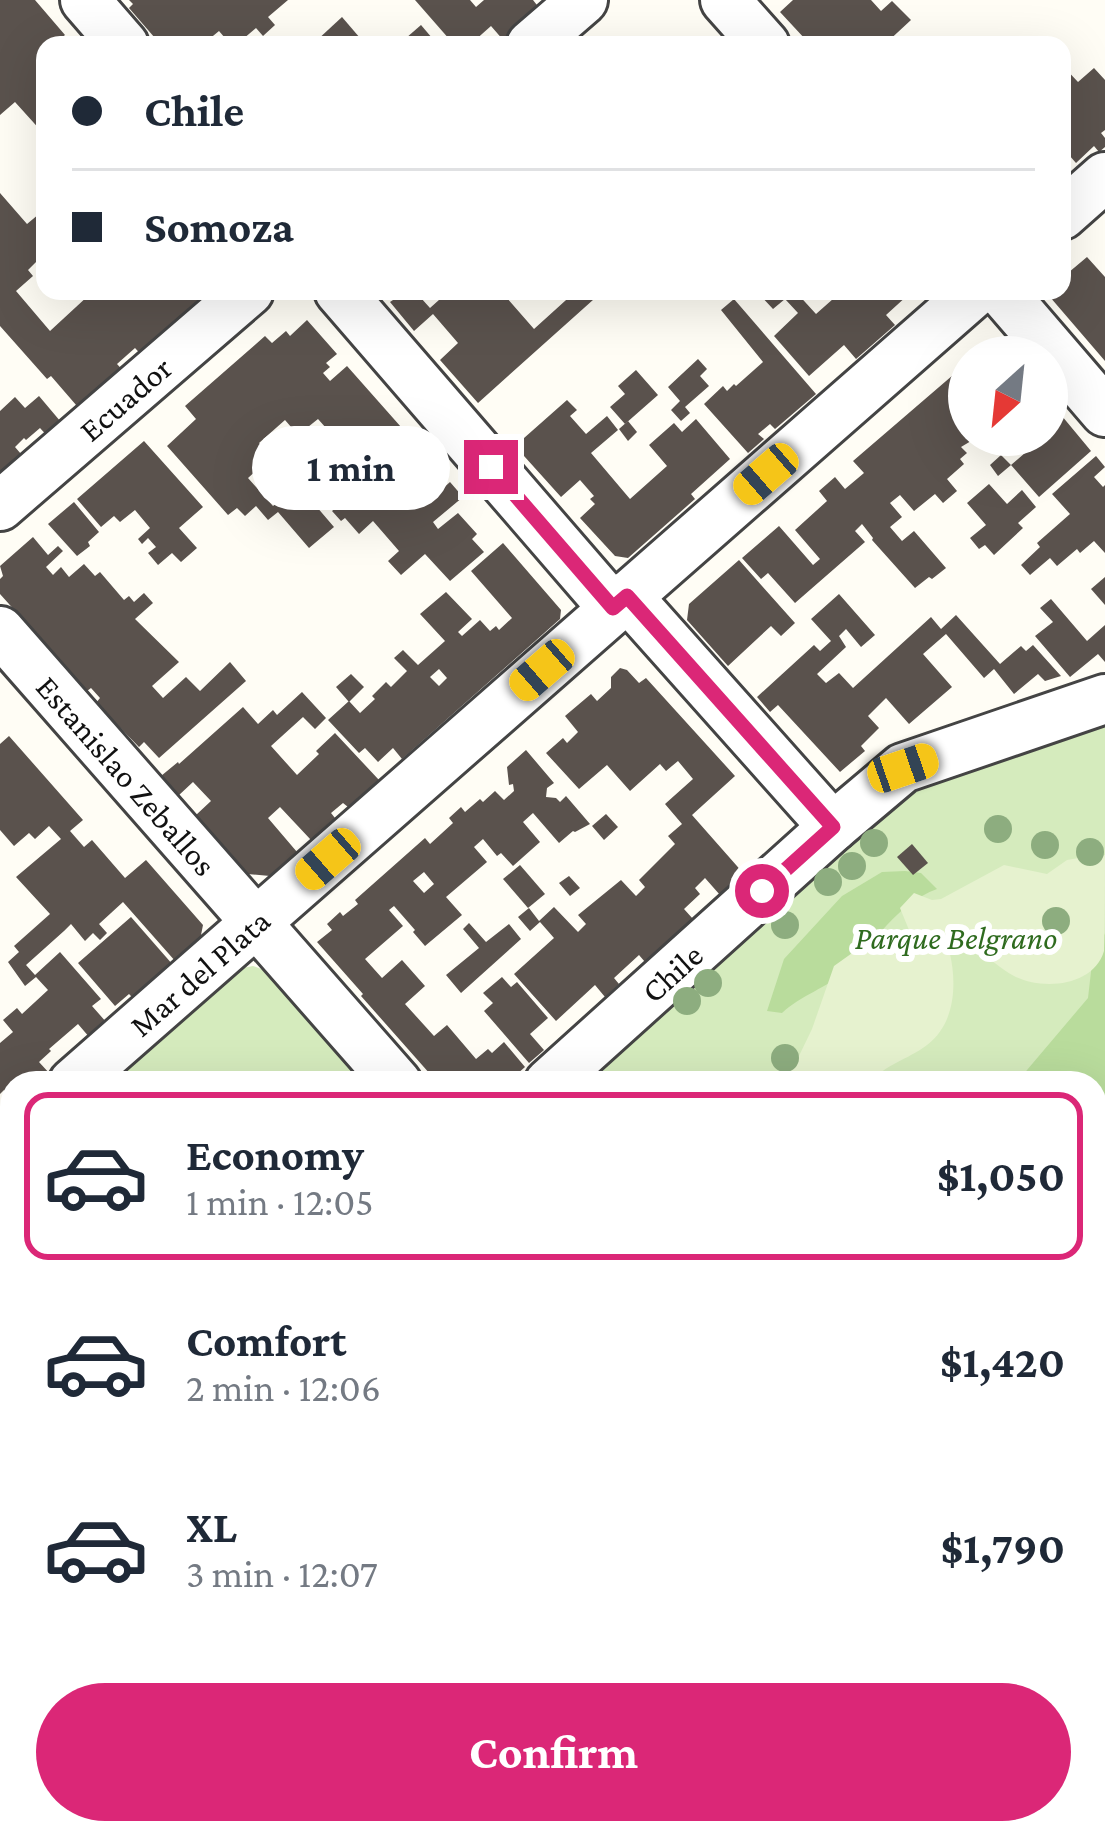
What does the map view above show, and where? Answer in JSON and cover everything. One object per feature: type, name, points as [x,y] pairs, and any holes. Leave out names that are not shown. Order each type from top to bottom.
[{"type":"street","points":[[85,0],[116,36]]},
{"type":"street","points":[[542,36],[583,0]]},
{"type":"street","points":[[725,0],[757,36]]},
{"type":"street","points":[[1071,207],[1105,177]]},
{"type":"street","name":"Ecuador","points":[[0,506],[239,300]]},
{"type":"street","points":[[347,300],[620,602],[833,827]]},
{"type":"street","name":"Mar del Plata","points":[[87,1071],[966,300]]},
{"type":"street","points":[[1009,300],[1105,412]]},
{"type":"street","name":"Estanislao Zeballos","points":[[0,631],[386,1071]]},
{"type":"street","name":"Chile","points":[[562,1071],[903,768],[1105,699]]},
{"type":"green space","name":"Parque Belgrano","points":[[1105,719],[1105,1071],[592,1071],[887,806],[941,774]]},
{"type":"green space","points":[[1105,855],[1104,951],[1090,972],[1066,982],[1039,983],[1014,976],[975,948],[950,954],[952,1003],[943,1026],[927,1045],[882,1071],[787,1071],[812,1029],[834,966],[855,951],[904,937],[909,930],[900,908],[914,893],[941,899],[1004,865],[1047,874],[1067,860]]},
{"type":"green space","points":[[882,872],[921,873],[937,889],[898,914],[838,977],[782,1013],[767,1011],[784,959],[842,896]]},
{"type":"green space","points":[[1105,933],[1105,1071],[1026,1071],[1088,998],[1092,963]]},
{"type":"green space","points":[[253,966],[272,973],[358,1071],[119,1071],[233,970]]},
{"type":"building","points":[[0,0],[35,0],[65,35],[36,36],[36,125],[15,102],[0,115]]},
{"type":"building","points":[[129,0],[288,0],[268,17],[275,25],[263,36],[256,28],[247,36],[223,36],[219,31],[213,36],[153,36],[129,8],[133,4]]},
{"type":"building","points":[[415,0],[470,0],[476,7],[484,0],[533,0],[540,9],[510,36],[500,36],[491,26],[480,36],[446,36]]},
{"type":"building","points":[[793,0],[871,0],[881,11],[892,1],[911,20],[894,36],[802,36],[780,12]]},
{"type":"building","points":[[342,17],[358,36],[321,36]]},
{"type":"building","points":[[421,25],[430,36],[408,36]]},
{"type":"building","points":[[1094,68],[1105,80],[1105,130],[1101,133],[1105,147],[1099,152],[1094,146],[1076,163],[1071,157],[1071,75],[1078,82]]},
{"type":"building","points":[[0,193],[27,224],[36,216],[36,262],[28,270],[33,276],[16,291],[50,331],[84,300],[214,300],[145,359],[135,348],[117,364],[127,375],[83,413],[0,326]]},
{"type":"building","points":[[1087,257],[1105,277],[1105,361],[1053,300],[1071,300],[1071,270]]},
{"type":"building","points":[[423,300],[430,308],[439,300],[509,300],[534,329],[566,300],[593,300],[478,403],[440,360],[458,343],[433,314],[414,331],[390,302]]},
{"type":"building","points":[[735,300],[816,394],[775,429],[770,424],[758,434],[764,439],[748,453],[704,404],[723,386],[727,391],[736,386],[763,362],[721,310]]},
{"type":"building","points":[[786,300],[803,300],[816,314],[832,300],[902,300],[886,315],[895,325],[856,359],[844,345],[809,376],[774,336],[798,313]]},
{"type":"building","points":[[307,320],[337,354],[323,373],[330,381],[347,366],[432,462],[421,472],[439,492],[450,482],[463,497],[433,522],[438,529],[458,513],[477,534],[472,539],[484,552],[450,581],[425,554],[401,575],[388,561],[399,551],[373,521],[359,534],[332,511],[353,493],[363,503],[384,485],[370,469],[359,479],[352,470],[337,482],[322,465],[343,447],[318,419],[298,435],[285,420],[259,443],[271,457],[248,478],[273,506],[298,485],[334,527],[309,548],[278,512],[268,520],[256,506],[245,516],[237,508],[228,515],[167,446],[196,419],[185,406],[265,336],[272,343],[286,331],[290,336]]},
{"type":"building","points":[[698,359],[707,369],[700,376],[709,386],[685,407],[690,413],[681,421],[671,410],[680,401],[668,387]]},
{"type":"building","points":[[636,370],[658,395],[625,424],[610,407],[625,394],[618,386]]},
{"type":"building","points":[[948,379],[948,456],[964,456],[960,459],[964,464],[947,479],[957,491],[943,503],[935,494],[914,511],[900,495],[890,503],[902,517],[890,527],[902,541],[914,531],[946,568],[915,588],[862,524],[855,531],[865,542],[795,603],[768,573],[761,579],[742,558],[779,526],[813,565],[820,559],[795,530],[827,501],[819,491],[835,477],[845,489],[864,473],[853,461]]},
{"type":"building","points":[[39,396],[66,428],[51,440],[40,428],[24,438],[15,447],[27,461],[0,484],[0,411],[15,397],[25,408]]},
{"type":"building","points":[[567,400],[577,410],[570,416],[586,434],[607,416],[618,430],[591,453],[630,499],[667,466],[649,445],[674,423],[682,432],[696,419],[730,459],[691,494],[695,499],[628,558],[615,556],[580,518],[595,504],[580,480],[561,497],[515,446]]},
{"type":"building","points":[[628,421],[637,432],[628,441],[619,429]]},
{"type":"building","points":[[1068,423],[1091,451],[1039,497],[1011,465],[1021,456],[1068,456]]},
{"type":"building","points":[[144,441],[203,507],[179,528],[197,548],[181,562],[172,553],[158,565],[148,553],[156,547],[148,538],[142,544],[138,539],[150,528],[135,510],[120,522],[114,516],[101,527],[77,499]]},
{"type":"building","points":[[1002,456],[1011,465],[998,476],[990,465]]},
{"type":"building","points":[[1096,456],[1105,467],[1094,477],[1105,485],[1105,553],[1094,541],[1057,566],[1050,558],[1030,575],[1021,565],[1040,547],[1037,543],[1070,514],[1052,494]]},
{"type":"building","points":[[989,484],[1007,504],[1022,490],[1036,507],[1018,523],[1023,528],[994,555],[985,545],[979,549],[970,538],[986,525],[967,503]]},
{"type":"building","points":[[74,502],[99,532],[77,556],[48,524]]},
{"type":"building","points":[[33,537],[48,555],[58,546],[63,551],[46,567],[53,575],[61,567],[69,577],[84,564],[95,576],[100,572],[124,600],[129,596],[134,602],[144,593],[153,603],[135,619],[179,662],[152,686],[163,698],[186,677],[200,691],[230,662],[246,681],[159,758],[144,742],[139,747],[96,703],[100,698],[91,688],[87,691],[0,594],[0,566]]},
{"type":"building","points":[[503,543],[561,610],[560,619],[402,759],[393,748],[378,762],[365,748],[359,753],[328,720],[349,701],[360,713],[386,682],[391,687],[407,671],[394,658],[403,650],[418,665],[445,641],[420,614],[446,592],[472,619],[458,632],[462,636],[480,620],[490,631],[496,626],[499,630],[512,618],[471,571]],"holes":[[[439,669],[447,678],[439,686],[430,677]]]},
{"type":"building","points":[[739,560],[795,623],[781,636],[771,626],[728,666],[687,620],[689,604]]},
{"type":"building","points":[[1105,577],[1105,605],[1091,589]]},
{"type":"building","points":[[839,594],[875,635],[861,647],[846,629],[839,636],[846,647],[817,674],[826,683],[839,673],[853,688],[931,617],[941,629],[956,615],[1000,664],[1021,646],[1026,651],[1033,645],[1061,676],[1045,681],[1038,674],[1014,694],[994,669],[984,678],[946,634],[923,654],[952,687],[909,724],[886,698],[868,716],[879,728],[861,746],[865,751],[840,772],[778,705],[770,712],[757,697],[814,645],[820,651],[831,641],[811,619]]},
{"type":"building","points":[[1051,599],[1087,641],[1105,625],[1105,662],[1098,654],[1070,677],[1035,636],[1053,622],[1040,608]]},
{"type":"building","points":[[620,668],[639,683],[646,678],[735,776],[692,815],[744,874],[720,895],[705,878],[695,888],[700,894],[684,909],[693,919],[645,962],[639,955],[614,978],[619,984],[605,997],[595,985],[556,1021],[514,974],[554,938],[540,922],[530,931],[518,917],[529,908],[539,921],[554,907],[578,932],[586,924],[578,915],[621,880],[636,896],[645,887],[639,880],[675,844],[668,836],[682,824],[665,804],[693,779],[678,761],[666,771],[660,764],[630,791],[607,765],[579,789],[546,753],[578,732],[565,716],[591,694],[597,701],[611,688],[611,677]]},
{"type":"building","points":[[351,674],[364,687],[349,702],[336,687]]},
{"type":"building","points":[[302,692],[326,718],[315,729],[303,717],[271,746],[297,775],[335,733],[379,780],[348,807],[343,803],[331,813],[335,818],[311,840],[280,807],[268,818],[297,852],[270,876],[247,874],[196,815],[211,801],[193,782],[178,796],[161,776],[243,707],[258,724],[273,710],[277,715]]},
{"type":"building","points":[[9,736],[83,820],[70,831],[84,847],[92,840],[125,878],[146,860],[203,925],[200,940],[176,962],[123,902],[99,924],[107,933],[100,940],[93,933],[85,941],[71,924],[26,965],[35,975],[60,952],[101,999],[92,1006],[107,1023],[90,1038],[78,1024],[39,1062],[47,1071],[0,1071],[0,1043],[13,1032],[3,1020],[17,1008],[22,1014],[48,990],[36,977],[25,986],[8,962],[19,952],[14,946],[50,914],[16,877],[61,839],[49,826],[35,839],[29,833],[14,846],[0,830],[0,744]]},
{"type":"building","points":[[526,750],[554,783],[546,797],[560,802],[566,796],[590,824],[559,843],[533,813],[523,822],[540,842],[513,866],[483,839],[474,847],[487,862],[446,897],[462,915],[425,946],[394,906],[389,910],[403,926],[365,959],[382,978],[402,960],[425,986],[405,1004],[434,1036],[447,1025],[476,1059],[504,1042],[525,1067],[520,1071],[427,1071],[317,942],[332,930],[327,924],[358,904],[355,900],[425,838],[430,844],[453,823],[449,818],[461,807],[465,812],[495,791],[504,800],[514,791],[513,784],[509,785],[507,767]],"holes":[[[424,872],[434,884],[424,893],[413,881]]]},
{"type":"building","points":[[606,814],[618,827],[604,840],[592,826]]},
{"type":"building","points":[[912,844],[928,863],[913,875],[897,857]]},
{"type":"building","points":[[520,865],[545,894],[528,908],[503,879]]},
{"type":"building","points":[[569,876],[580,888],[570,896],[559,883]]},
{"type":"building","points":[[131,917],[173,965],[134,999],[129,994],[115,1006],[78,963]]},
{"type":"building","points":[[469,923],[486,942],[509,924],[521,939],[461,993],[446,975],[479,948],[463,929]]},
{"type":"building","points":[[502,977],[511,987],[517,982],[548,1018],[530,1034],[544,1050],[529,1063],[484,1011],[493,1003],[483,993]]},
{"type":"route","points":[[491,467],[613,608],[627,596],[833,827],[762,891]]}]
